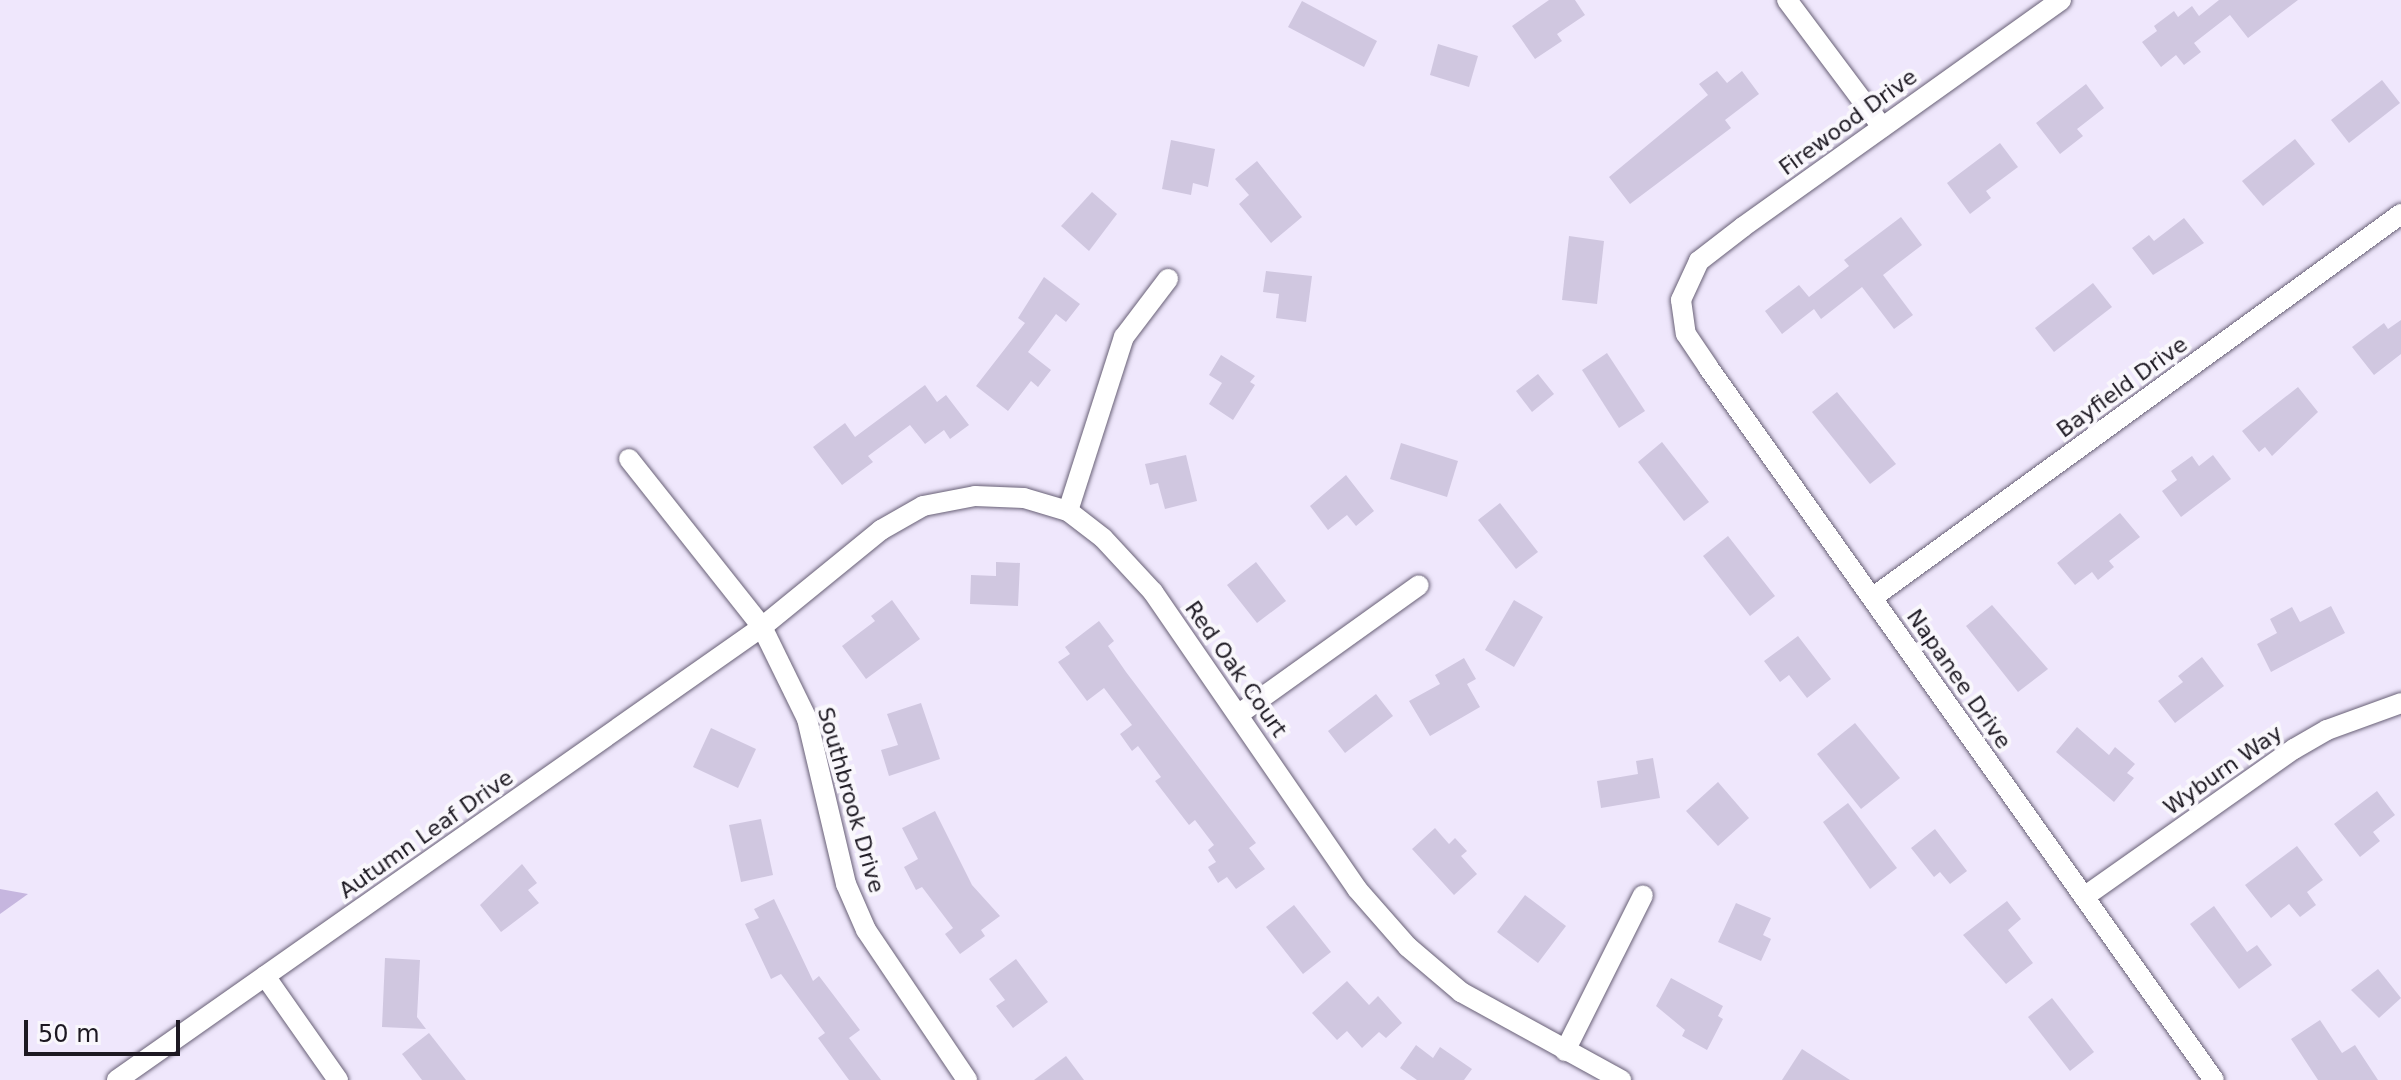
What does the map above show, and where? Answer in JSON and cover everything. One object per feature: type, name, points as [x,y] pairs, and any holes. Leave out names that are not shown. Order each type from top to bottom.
[{"type":"street","points":[[1787,0],[1882,127]]},
{"type":"street","name":"Firewood Drive","points":[[1681,300],[1699,261],[2061,0]]},
{"type":"street","name":"Bayfield Drive","points":[[1872,598],[2401,214]]},
{"type":"street","points":[[1068,511],[1124,337],[1168,279]]},
{"type":"street","name":"Napanee Drive","points":[[1681,300],[1686,334],[2214,1080]]},
{"type":"street","name":"Southbrook Drive","points":[[629,459],[762,627],[807,719],[846,884],[866,930],[967,1080]]},
{"type":"street","name":"Red Oak Court","points":[[762,627],[881,530],[923,506],[975,496],[1024,498],[1068,511],[1103,538],[1153,592],[1357,889],[1408,947],[1461,992],[1621,1080]]},
{"type":"street","points":[[1239,714],[1419,585]]},
{"type":"street","name":"Autumn Leaf Drive","points":[[117,1080],[762,627]]},
{"type":"street","name":"Wyburn Way","points":[[2084,897],[2294,749],[2327,730],[2401,703]]},
{"type":"street","points":[[1565,1051],[1643,895]]},
{"type":"street","points":[[265,976],[338,1080]]},
{"type":"shaded area","points":[[0,889],[28,894],[0,914]]},
{"type":"building","points":[[1549,0],[1575,0],[1585,15],[1557,34],[1562,41],[1535,59],[1512,26]]},
{"type":"building","points":[[2219,0],[2298,0],[2248,38],[2230,15],[2194,43],[2201,52],[2184,65],[2176,55],[2161,67],[2142,42],[2157,31],[2154,26],[2174,11],[2178,17],[2192,6],[2199,16]]},
{"type":"building","points":[[1302,1],[1377,41],[1364,67],[1288,27]]},
{"type":"building","points":[[1438,44],[1478,56],[1469,87],[1430,75]]},
{"type":"building","points":[[1717,71],[1727,83],[1742,71],[1759,94],[1725,120],[1731,128],[1630,204],[1609,177],[1708,95],[1699,84]]},
{"type":"building","points":[[2382,80],[2400,103],[2349,143],[2331,120]]},
{"type":"building","points":[[2086,84],[2104,108],[2077,129],[2083,136],[2060,154],[2036,123]]},
{"type":"building","points":[[2295,139],[2315,164],[2263,206],[2242,181]]},
{"type":"building","points":[[1171,140],[1215,149],[1208,187],[1193,183],[1191,195],[1162,189]]},
{"type":"building","points":[[2000,143],[2018,167],[1986,191],[1991,198],[1970,214],[1947,183]]},
{"type":"building","points":[[1257,161],[1302,217],[1271,243],[1239,204],[1249,195],[1235,179]]},
{"type":"building","points":[[1092,192],[1117,214],[1089,251],[1061,226]]},
{"type":"building","points":[[1901,217],[1922,245],[1883,275],[1913,315],[1894,329],[1862,287],[1821,319],[1814,309],[1782,334],[1765,311],[1799,285],[1809,297],[1849,266],[1844,260]]},
{"type":"building","points":[[2184,218],[2204,243],[2153,275],[2132,248],[2149,235],[2154,241]]},
{"type":"building","points":[[1569,236],[1604,241],[1597,304],[1562,300]]},
{"type":"building","points":[[1266,271],[1312,276],[1306,322],[1276,318],[1279,294],[1263,292]]},
{"type":"building","points":[[1044,277],[1080,304],[1066,322],[1056,314],[1028,352],[1051,370],[1038,387],[1031,381],[1008,411],[976,386],[1025,323],[1018,318]]},
{"type":"building","points":[[2093,283],[2112,307],[2054,352],[2035,328]]},
{"type":"building","points":[[2401,320],[2401,354],[2374,375],[2352,347],[2384,323],[2388,329]]},
{"type":"building","points":[[1607,353],[1645,411],[1619,428],[1582,370]]},
{"type":"building","points":[[1221,355],[1255,376],[1250,382],[1255,385],[1233,420],[1209,404],[1222,383],[1209,375]]},
{"type":"building","points":[[1538,374],[1554,394],[1532,412],[1516,391]]},
{"type":"building","points":[[925,385],[937,402],[946,395],[969,425],[950,439],[944,430],[925,444],[910,425],[868,456],[873,462],[842,485],[813,447],[845,423],[855,437]]},
{"type":"building","points":[[2298,387],[2318,412],[2272,456],[2265,447],[2259,452],[2242,431]]},
{"type":"building","points":[[1837,392],[1896,464],[1870,484],[1812,412]]},
{"type":"building","points":[[1662,442],[1709,502],[1684,521],[1638,462]]},
{"type":"building","points":[[1401,443],[1458,461],[1447,497],[1390,479]]},
{"type":"building","points":[[1186,455],[1197,501],[1165,509],[1158,483],[1150,485],[1145,464]]},
{"type":"building","points":[[2213,455],[2231,479],[2181,517],[2162,491],[2177,480],[2171,471],[2192,456],[2199,466]]},
{"type":"building","points":[[1346,475],[1374,511],[1356,526],[1347,515],[1328,530],[1310,506]]},
{"type":"building","points":[[1500,503],[1538,552],[1516,569],[1478,520]]},
{"type":"building","points":[[2120,513],[2140,537],[2109,561],[2114,567],[2098,580],[2092,572],[2075,585],[2057,563]]},
{"type":"building","points":[[1728,536],[1775,596],[1750,616],[1703,556]]},
{"type":"building","points":[[996,562],[1020,563],[1018,606],[970,604],[971,575],[996,576]]},
{"type":"building","points":[[1256,562],[1286,601],[1257,623],[1227,585]]},
{"type":"building","points":[[892,600],[920,639],[866,679],[842,646],[875,621],[871,616]]},
{"type":"building","points":[[1514,600],[1543,617],[1514,667],[1485,650]]},
{"type":"building","points":[[1992,605],[2048,669],[2018,692],[1966,626]]},
{"type":"building","points":[[2331,606],[2345,633],[2271,672],[2257,644],[2277,633],[2270,619],[2292,607],[2300,622]]},
{"type":"building","points":[[1099,621],[1114,641],[1108,646],[1126,672],[1256,843],[1249,848],[1265,869],[1236,889],[1227,877],[1218,883],[1208,867],[1216,862],[1208,850],[1214,845],[1195,820],[1189,825],[1155,781],[1161,777],[1138,746],[1132,751],[1120,734],[1132,725],[1104,688],[1087,701],[1058,662],[1070,654],[1065,647]]},
{"type":"building","points":[[1798,636],[1831,679],[1807,698],[1789,675],[1780,682],[1764,661]]},
{"type":"building","points":[[2202,657],[2224,686],[2175,723],[2158,701],[2183,682],[2178,676]]},
{"type":"building","points":[[1464,658],[1476,679],[1467,684],[1480,707],[1430,736],[1409,701],[1440,684],[1435,675]]},
{"type":"building","points":[[1376,694],[1393,716],[1345,753],[1328,731]]},
{"type":"building","points":[[921,703],[940,759],[889,776],[881,750],[898,745],[887,714]]},
{"type":"building","points":[[1855,723],[1900,778],[1861,809],[1817,754]]},
{"type":"building","points":[[2077,727],[2109,755],[2115,747],[2135,764],[2127,773],[2134,778],[2114,802],[2056,752]]},
{"type":"building","points":[[711,728],[756,749],[738,788],[693,767]]},
{"type":"building","points":[[1653,758],[1660,798],[1601,808],[1597,781],[1638,774],[1636,761]]},
{"type":"building","points":[[1718,782],[1749,818],[1718,846],[1686,811]]},
{"type":"building","points":[[2377,791],[2395,815],[2373,832],[2380,841],[2360,857],[2334,824]]},
{"type":"building","points":[[1848,803],[1897,868],[1870,889],[1823,822]]},
{"type":"building","points":[[935,811],[972,885],[1000,916],[981,930],[985,936],[960,954],[945,934],[953,928],[922,887],[916,890],[904,867],[918,859],[902,828]]},
{"type":"building","points":[[761,819],[773,875],[741,882],[729,825]]},
{"type":"building","points":[[1435,828],[1449,844],[1455,838],[1467,851],[1461,856],[1477,874],[1454,895],[1412,849]]},
{"type":"building","points":[[1935,829],[1967,871],[1950,884],[1940,872],[1934,877],[1911,848]]},
{"type":"building","points":[[2297,846],[2323,880],[2307,892],[2316,905],[2300,917],[2289,904],[2271,918],[2245,885]]},
{"type":"building","points":[[522,864],[537,883],[528,890],[539,903],[501,932],[480,905]]},
{"type":"building","points":[[1525,895],[1566,926],[1538,963],[1497,932]]},
{"type":"building","points":[[774,899],[813,981],[819,976],[860,1030],[849,1038],[881,1080],[849,1080],[818,1038],[825,1033],[781,974],[771,979],[745,924],[759,918],[754,909]]},
{"type":"building","points":[[2007,901],[2021,919],[2008,930],[2033,963],[2006,984],[1963,935]]},
{"type":"building","points":[[1736,903],[1771,918],[1763,935],[1771,939],[1761,961],[1718,942]]},
{"type":"building","points":[[1294,905],[1331,952],[1303,974],[1266,927]]},
{"type":"building","points":[[2214,906],[2247,952],[2257,945],[2272,965],[2239,989],[2190,924]]},
{"type":"building","points":[[385,958],[420,960],[417,1017],[426,1029],[382,1027]]},
{"type":"building","points":[[1016,959],[1048,1002],[1013,1028],[996,1006],[1005,1000],[989,979]]},
{"type":"building","points":[[2378,969],[2401,998],[2379,1018],[2351,990]]},
{"type":"building","points":[[1671,978],[1723,1006],[1718,1016],[1723,1019],[1707,1050],[1682,1036],[1685,1030],[1656,1006]]},
{"type":"building","points":[[1347,981],[1369,1005],[1378,996],[1402,1023],[1386,1038],[1379,1032],[1362,1048],[1347,1031],[1337,1040],[1312,1013]]},
{"type":"building","points":[[2052,998],[2094,1052],[2070,1071],[2028,1017]]},
{"type":"building","points":[[2320,1020],[2342,1053],[2355,1045],[2378,1080],[2318,1080],[2291,1039]]},
{"type":"building","points":[[429,1033],[466,1080],[422,1080],[402,1054]]},
{"type":"building","points":[[1416,1045],[1433,1058],[1440,1047],[1472,1069],[1464,1080],[1417,1080],[1400,1068]]},
{"type":"building","points":[[1802,1049],[1850,1080],[1782,1080]]},
{"type":"building","points":[[1066,1056],[1084,1080],[1034,1080]]}]
